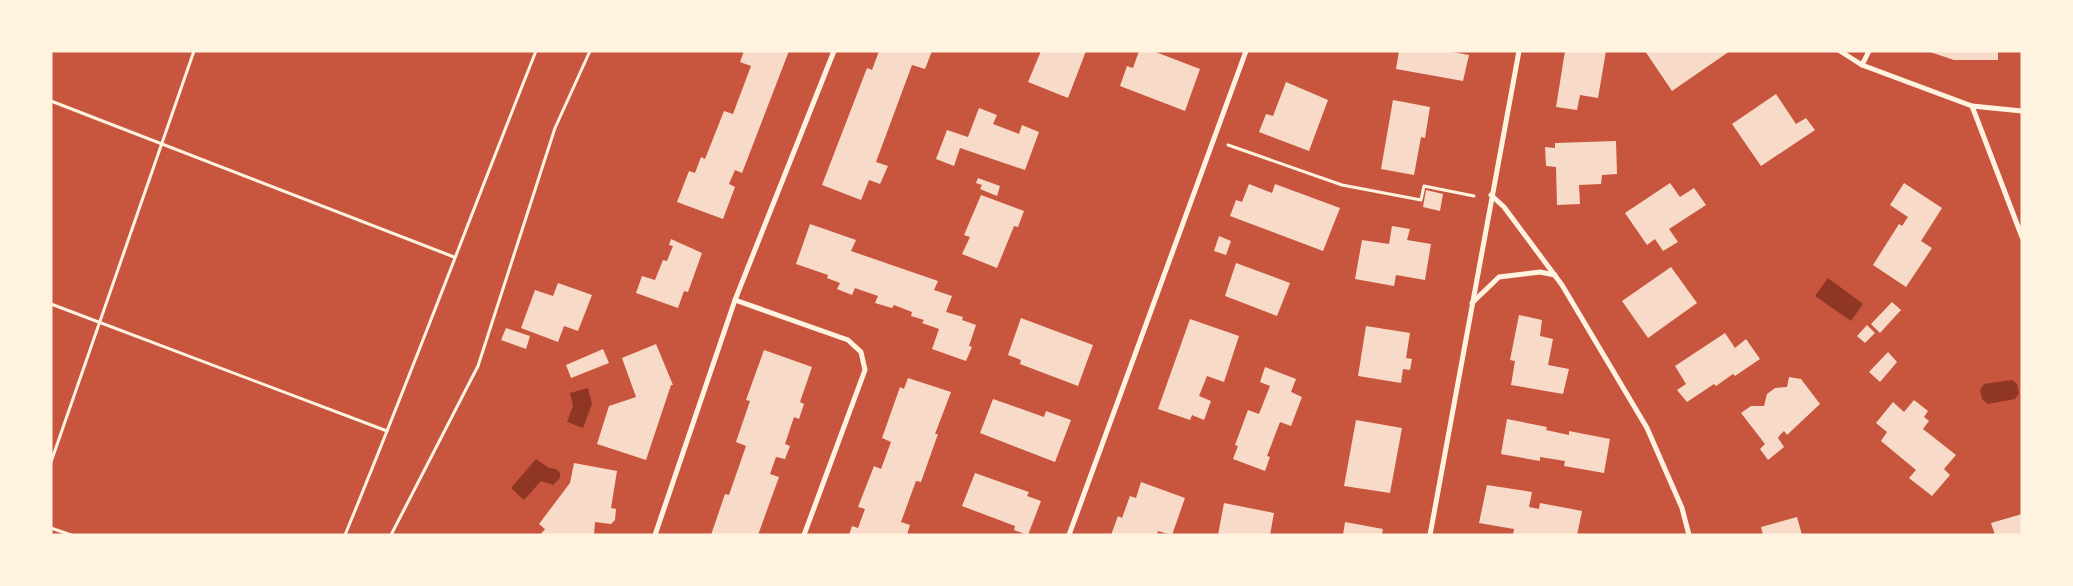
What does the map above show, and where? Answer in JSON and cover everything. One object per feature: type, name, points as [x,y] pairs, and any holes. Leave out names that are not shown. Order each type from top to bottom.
[{"type":"street","points":[[655,535],[735,300],[834,51]]},
{"type":"street","points":[[1069,535],[1246,51]]},
{"type":"street","points":[[1430,535],[1519,51]]},
{"type":"street","points":[[1840,51],[1862,65],[1972,106],[2022,111]]},
{"type":"street","points":[[1862,65],[1869,51]]},
{"type":"street","points":[[1972,106],[2022,237]]},
{"type":"street","points":[[1491,197],[1504,207],[1555,275],[1647,428],[1682,508],[1689,535]]},
{"type":"street","points":[[1472,304],[1499,277],[1540,272],[1555,275]]},
{"type":"street","points":[[735,300],[848,340],[861,352],[865,370],[804,535]]},
{"type":"path","points":[[51,462],[194,51]]},
{"type":"path","points":[[345,535],[536,51]]},
{"type":"path","points":[[391,535],[478,366],[555,128],[590,51]]},
{"type":"path","points":[[51,101],[454,257]]},
{"type":"path","points":[[1214,140],[1342,185],[1421,200],[1424,186],[1491,197]]},
{"type":"path","points":[[51,304],[387,431]]},
{"type":"path","points":[[51,528],[71,535]]},
{"type":"shaded area","points":[[1828,278],[1863,304],[1851,321],[1815,296]]},
{"type":"shaded area","points":[[2012,380],[2017,384],[2019,393],[2015,399],[1988,404],[1982,399],[1980,390],[1984,384]]},
{"type":"shaded area","points":[[588,388],[592,404],[583,428],[567,422],[573,406],[570,393]]},
{"type":"shaded area","points":[[536,459],[549,468],[556,469],[560,473],[560,478],[553,485],[541,481],[524,500],[511,488]]},
{"type":"building","points":[[744,51],[789,51],[742,173],[735,170],[729,184],[735,187],[723,219],[677,202],[689,171],[695,173],[701,157],[705,159],[724,111],[733,114],[751,66],[740,62]]},
{"type":"building","points":[[879,51],[932,51],[925,69],[912,65],[876,162],[888,166],[880,184],[869,180],[861,200],[822,185],[867,68],[872,70]]},
{"type":"building","points":[[1041,51],[1086,51],[1068,98],[1028,82]]},
{"type":"building","points":[[1139,51],[1153,51],[1200,69],[1185,111],[1120,86],[1127,66],[1133,68]]},
{"type":"building","points":[[1399,51],[1447,51],[1469,55],[1463,81],[1396,69]]},
{"type":"building","points":[[1565,51],[1606,51],[1598,98],[1580,95],[1577,110],[1556,107]]},
{"type":"building","points":[[1645,51],[1730,51],[1672,91]]},
{"type":"building","points":[[1927,51],[1998,51],[1998,60],[1954,60]]},
{"type":"building","points":[[1286,82],[1328,100],[1309,151],[1259,132],[1266,114],[1273,116]]},
{"type":"building","points":[[1776,94],[1796,124],[1806,118],[1815,130],[1761,166],[1732,124]]},
{"type":"building","points":[[1393,100],[1430,107],[1425,138],[1421,137],[1414,175],[1381,169]]},
{"type":"building","points":[[979,108],[997,115],[993,124],[1019,134],[1022,125],[1039,132],[1025,170],[960,148],[954,166],[936,159],[947,130],[968,137]]},
{"type":"building","points":[[1616,141],[1617,174],[1602,175],[1601,184],[1579,185],[1580,204],[1557,205],[1556,167],[1546,166],[1545,147],[1555,148],[1555,143]]},
{"type":"building","points":[[978,178],[1000,186],[997,196],[980,189],[982,185],[976,183]]},
{"type":"building","points":[[1670,183],[1680,197],[1694,188],[1706,205],[1669,229],[1678,242],[1663,251],[1655,239],[1647,245],[1625,213]]},
{"type":"building","points":[[1904,183],[1942,208],[1921,241],[1932,248],[1906,287],[1873,265],[1899,224],[1902,226],[1908,217],[1890,205]]},
{"type":"building","points":[[1249,184],[1272,193],[1275,184],[1340,208],[1323,251],[1230,216],[1236,200],[1242,202]]},
{"type":"building","points":[[1426,190],[1443,194],[1440,211],[1423,207]]},
{"type":"building","points":[[981,195],[1024,211],[1018,227],[1014,226],[997,268],[962,254],[970,237],[964,235]]},
{"type":"building","points":[[810,224],[856,240],[851,251],[938,281],[934,290],[952,296],[946,312],[963,317],[962,320],[976,325],[969,346],[972,347],[966,361],[932,349],[939,329],[922,323],[924,320],[911,316],[912,312],[894,305],[892,308],[875,303],[878,296],[855,288],[852,295],[837,289],[840,283],[827,278],[828,275],[796,264]]},
{"type":"building","points":[[1392,226],[1410,229],[1407,240],[1431,244],[1425,280],[1396,275],[1394,286],[1355,279],[1362,240],[1389,244]]},
{"type":"building","points":[[1219,236],[1231,241],[1226,255],[1214,251]]},
{"type":"building","points":[[671,239],[702,253],[688,292],[684,291],[678,308],[636,293],[642,276],[655,280],[663,260],[667,261],[673,246],[669,245]]},
{"type":"building","points":[[1236,263],[1290,283],[1277,316],[1225,296]]},
{"type":"building","points":[[1671,267],[1697,303],[1648,338],[1622,301]]},
{"type":"building","points":[[558,283],[592,295],[578,331],[564,326],[558,342],[521,328],[535,290],[553,296]]},
{"type":"building","points":[[1892,302],[1901,310],[1880,333],[1871,324]]},
{"type":"building","points":[[1519,315],[1542,320],[1540,336],[1553,339],[1548,365],[1569,369],[1563,394],[1511,385],[1515,361],[1510,360]]},
{"type":"building","points":[[1021,318],[1093,345],[1078,386],[1020,364],[1021,360],[1008,355]]},
{"type":"building","points":[[1190,319],[1239,336],[1224,382],[1207,376],[1199,396],[1211,401],[1204,420],[1192,415],[1190,420],[1158,409]]},
{"type":"building","points":[[1867,325],[1875,333],[1865,343],[1857,336]]},
{"type":"building","points":[[1366,326],[1410,333],[1406,358],[1412,359],[1410,370],[1403,369],[1401,383],[1358,376]]},
{"type":"building","points":[[506,328],[530,336],[526,349],[501,340]]},
{"type":"building","points":[[1725,333],[1735,348],[1746,339],[1760,359],[1735,376],[1733,374],[1716,386],[1714,384],[1687,402],[1677,390],[1686,384],[1675,366]]},
{"type":"building","points":[[656,344],[673,385],[671,385],[646,460],[597,444],[609,406],[636,397],[622,358]]},
{"type":"building","points":[[603,349],[609,363],[571,378],[566,365]]},
{"type":"building","points":[[764,350],[812,367],[800,402],[804,404],[799,419],[794,417],[785,444],[790,446],[785,459],[776,457],[770,474],[779,477],[758,535],[711,535],[725,494],[729,495],[746,446],[736,442],[750,401],[746,400]]},
{"type":"building","points":[[1888,352],[1897,362],[1880,382],[1869,372]]},
{"type":"building","points":[[1265,367],[1296,379],[1291,392],[1302,397],[1291,426],[1280,422],[1267,456],[1270,457],[1265,471],[1233,459],[1238,446],[1235,445],[1248,410],[1259,414],[1270,386],[1260,382]]},
{"type":"building","points":[[1789,377],[1801,379],[1820,404],[1787,435],[1784,431],[1780,435],[1778,438],[1784,447],[1768,460],[1760,449],[1765,444],[1741,413],[1751,406],[1764,406],[1767,394],[1775,388],[1787,387]]},
{"type":"building","points":[[908,378],[951,392],[935,434],[938,434],[921,482],[916,481],[901,522],[910,525],[907,535],[849,535],[852,526],[858,528],[865,509],[858,507],[874,466],[881,469],[891,442],[882,438],[900,387],[904,389]]},
{"type":"building","points":[[993,399],[1044,417],[1046,411],[1071,420],[1055,462],[980,433]]},
{"type":"building","points":[[1914,400],[1928,411],[1924,417],[1929,421],[1923,429],[1956,455],[1944,469],[1950,475],[1932,496],[1909,478],[1916,470],[1881,441],[1887,432],[1876,423],[1893,402],[1904,412]]},
{"type":"building","points":[[1507,419],[1547,427],[1546,430],[1569,435],[1569,431],[1610,439],[1604,473],[1564,466],[1565,461],[1540,457],[1540,461],[1501,454]]},
{"type":"building","points":[[1356,420],[1402,428],[1390,493],[1344,486]]},
{"type":"building","points":[[574,463],[617,471],[611,508],[616,509],[615,520],[611,524],[595,522],[594,535],[540,535],[545,529],[539,524],[570,483]]},
{"type":"building","points":[[975,473],[1029,492],[1027,496],[1041,501],[1028,535],[1014,530],[1015,526],[962,506]]},
{"type":"building","points":[[1141,482],[1185,498],[1172,535],[1158,531],[1157,535],[1111,535],[1118,516],[1122,518],[1130,496],[1136,498]]},
{"type":"building","points":[[1487,485],[1532,492],[1529,507],[1539,509],[1540,503],[1582,511],[1577,535],[1513,535],[1514,529],[1479,523]]},
{"type":"building","points":[[1224,503],[1274,513],[1270,535],[1218,535]]},
{"type":"building","points":[[2022,514],[2022,535],[1995,535],[1991,523]]},
{"type":"building","points":[[1797,517],[1802,535],[1763,535],[1761,527]]},
{"type":"building","points":[[1345,522],[1383,529],[1382,535],[1343,535]]}]
